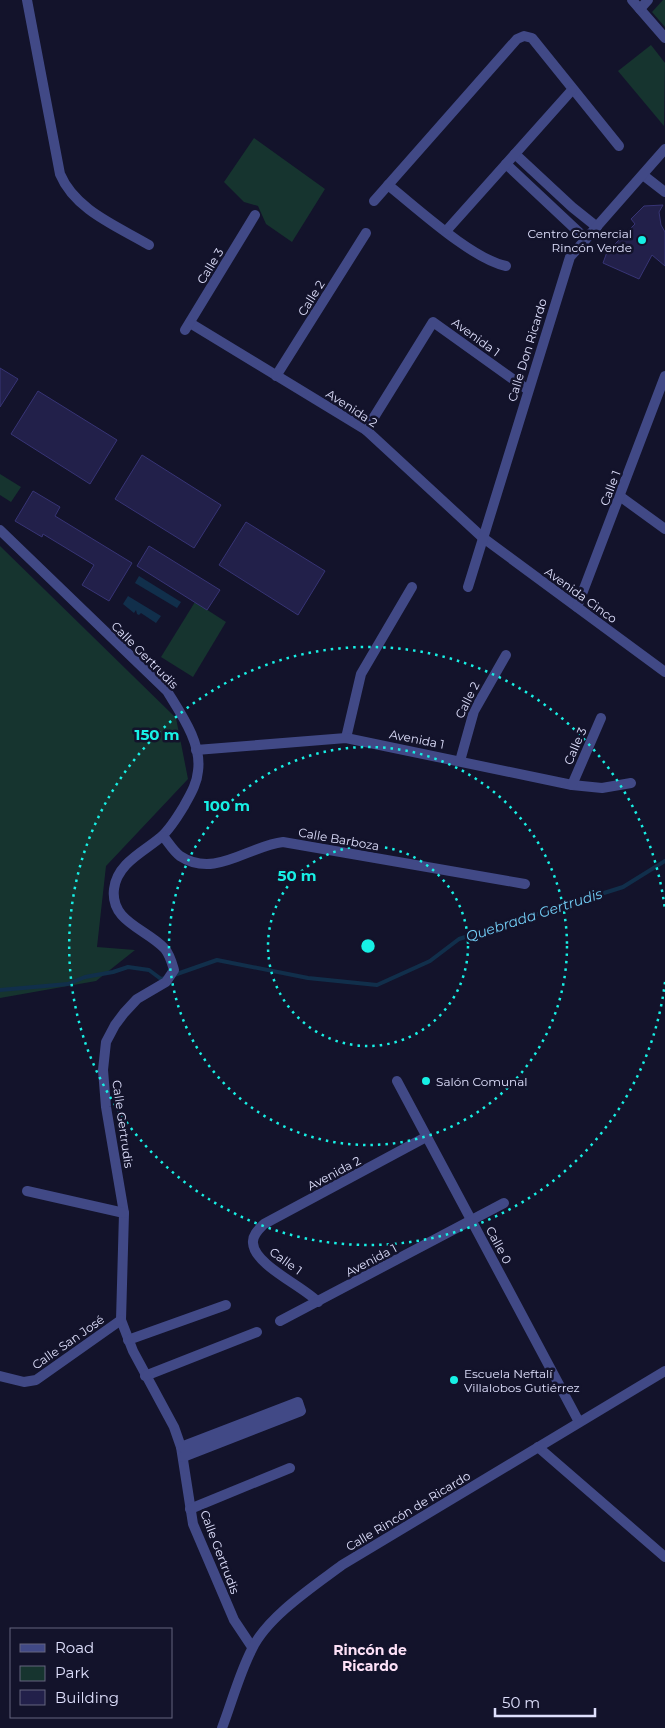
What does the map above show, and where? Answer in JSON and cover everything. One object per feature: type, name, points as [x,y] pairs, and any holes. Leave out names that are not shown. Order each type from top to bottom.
[{"type":"street","points":[[27,0],[60,174],[66,187],[79,203],[149,245]]},
{"type":"street","points":[[632,0],[665,38]]},
{"type":"street","points":[[640,9],[648,0]]},
{"type":"street","points":[[374,201],[517,40],[524,36],[532,38],[619,146]]},
{"type":"street","points":[[447,230],[572,90]]},
{"type":"street","name":"Calle Don Ricardo","points":[[468,587],[570,257],[665,149]]},
{"type":"street","points":[[515,154],[572,207],[597,226]]},
{"type":"street","points":[[506,164],[586,240]]},
{"type":"street","points":[[643,176],[665,192]]},
{"type":"street","points":[[388,185],[492,263],[506,266]]},
{"type":"street","name":"Calle 3","points":[[188,327],[255,215]]},
{"type":"street","name":"Calle 2","points":[[276,376],[366,233]]},
{"type":"street","name":"Avenida 1","points":[[366,430],[433,322],[528,390]]},
{"type":"street","name":"Avenida 2","points":[[188,327],[276,376],[366,430],[482,537]]},
{"type":"street","name":"Calle 1","points":[[577,607],[621,497],[665,376]]},
{"type":"street","points":[[621,497],[665,529]]},
{"type":"street","name":"Calle Gertrudis","points":[[0,530],[167,691],[185,721],[196,750],[199,770],[194,787],[163,836],[134,857],[124,868],[114,888],[115,906],[128,922],[167,952],[174,970],[166,982],[137,999],[115,1024],[106,1042],[103,1070],[106,1107],[124,1213],[121,1320],[145,1376],[174,1427],[182,1452],[193,1524],[234,1620],[252,1647]]},
{"type":"street","name":"Avenida Cinco","points":[[482,537],[665,672]]},
{"type":"street","points":[[346,738],[361,674],[412,587]]},
{"type":"street","name":"Calle 2","points":[[460,761],[474,710],[506,655]]},
{"type":"street","name":"Calle 3","points":[[572,785],[601,718]]},
{"type":"street","name":"Avenida 1","points":[[196,750],[346,738],[572,785],[602,788],[630,783]]},
{"type":"street","name":"Calle Barboza","points":[[163,836],[179,856],[195,864],[209,866],[244,855],[266,844],[283,842],[525,884]]},
{"type":"street","name":"Calle 0","points":[[397,1080],[579,1422]]},
{"type":"street","name":"Avenida 2","points":[[255,1233],[264,1224],[426,1137]]},
{"type":"street","points":[[27,1191],[124,1213]]},
{"type":"street","name":"Avenida 1","points":[[280,1321],[504,1204]]},
{"type":"street","name":"Calle 1","points":[[255,1233],[252,1242],[255,1253],[269,1266],[308,1292],[318,1302]]},
{"type":"street","points":[[128,1340],[226,1305]]},
{"type":"street","name":"Calle San José","points":[[0,1376],[24,1382],[36,1380],[121,1320]]},
{"type":"street","points":[[145,1376],[257,1332]]},
{"type":"street","name":"Calle Rincón de Ricardo","points":[[222,1728],[252,1647],[282,1613],[342,1565],[665,1371]]},
{"type":"street","points":[[298,1402],[301,1411],[182,1452],[298,1402]]},
{"type":"street","points":[[538,1447],[665,1557]]},
{"type":"street","points":[[190,1509],[290,1468]]},
{"type":"green space","points":[[665,0],[665,27],[652,12]]},
{"type":"green space","points":[[651,45],[665,63],[664,126],[618,71]]},
{"type":"green space","points":[[254,138],[325,189],[292,242],[266,224],[258,206],[244,202],[224,182]]},
{"type":"green space","points":[[0,474],[21,487],[11,502],[0,495]]},
{"type":"green space","points":[[0,546],[176,718],[188,779],[106,866],[97,947],[135,950],[96,981],[0,998]]},
{"type":"green space","points":[[195,602],[226,622],[193,677],[161,657]]},
{"type":"water","points":[[139,576],[181,602],[177,608],[135,583]]},
{"type":"water","points":[[128,596],[161,616],[156,623],[141,613],[137,614],[136,610],[134,613],[123,604]]},
{"type":"building","name":"Centro Comercial Rincón Verde","points":[[663,205],[659,212],[661,225],[665,232],[665,266],[652,255],[639,279],[603,263],[607,252],[635,224],[631,219],[644,206]]},
{"type":"building","points":[[0,368],[18,379],[0,407]]},
{"type":"building","points":[[38,391],[117,440],[90,484],[11,434]]},
{"type":"building","points":[[142,455],[221,505],[194,548],[115,499]]},
{"type":"building","points":[[33,491],[60,507],[55,516],[132,563],[109,601],[82,585],[94,565],[43,534],[42,537],[15,521]]},
{"type":"building","points":[[246,522],[325,571],[298,615],[219,565]]},
{"type":"building","points":[[149,546],[220,590],[207,610],[137,566]]},
{"type":"waterway","name":"Quebrada Gertrudis","points":[[174,975],[217,960],[308,978],[377,985],[430,961],[459,939],[623,887],[665,861]]},
{"type":"waterway","name":"Quebrada Gertrudis","points":[[0,990],[68,984],[85,977],[128,967],[149,970],[161,979],[166,978]]},
{"type":"place","name":"Centro Comercial Rincón Verde","points":[[642,240]]},
{"type":"place","name":"Salón Comunal","points":[[426,1081]]},
{"type":"place","name":"Escuela Neftalí Villalobos Gutiérrez","points":[[454,1380]]},
{"type":"district","name":"Rincón de Ricardo","points":[[370,1658]]}]
